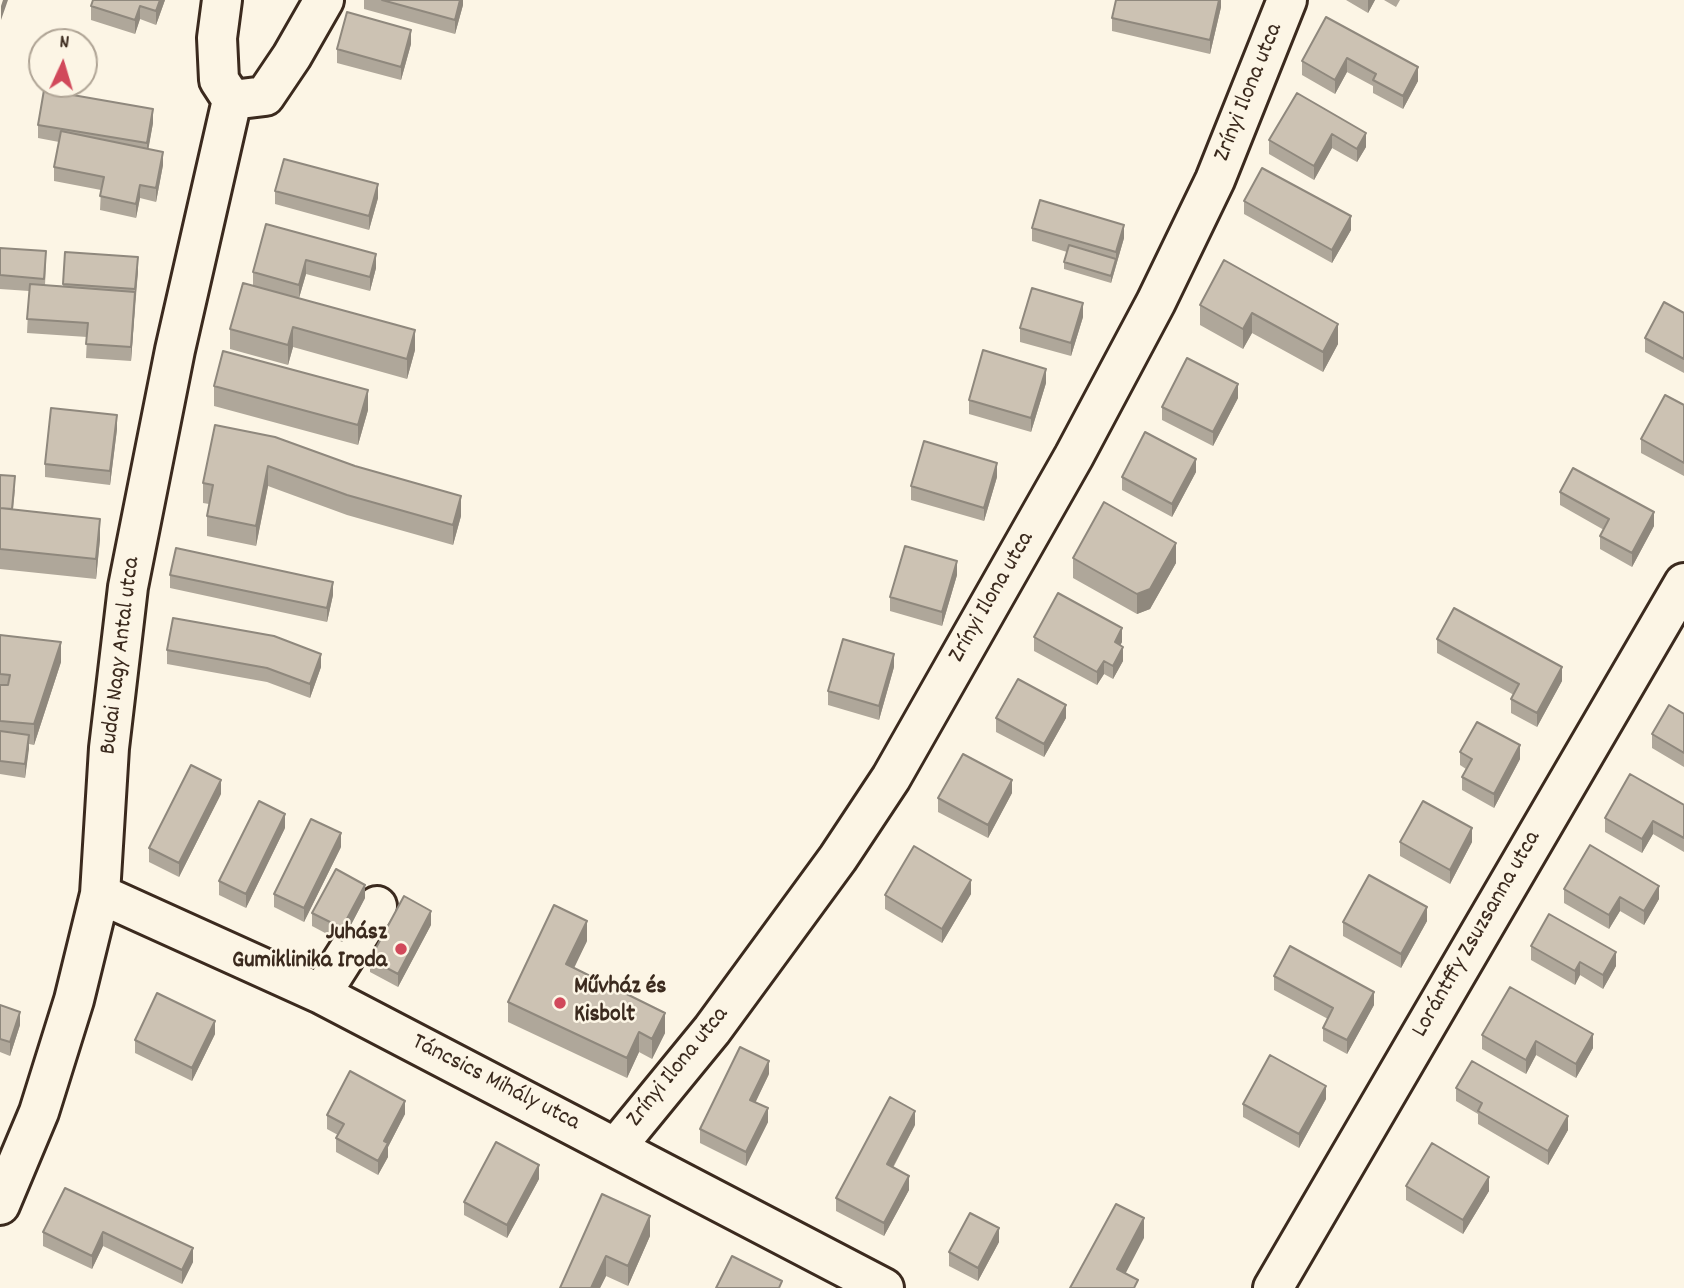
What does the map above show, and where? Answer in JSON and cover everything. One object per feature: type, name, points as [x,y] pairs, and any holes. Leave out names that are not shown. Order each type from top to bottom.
[{"type":"street","points":[[222,0],[217,38],[219,80],[232,100],[265,96],[324,0]]},
{"type":"street","name":"Zrínyi Ilona utca","points":[[617,1146],[712,1030],[838,858],[891,778],[1074,456],[1156,302],[1215,180],[1287,0]]},
{"type":"street","name":"Budai Nagy Antal utca","points":[[0,1205],[43,1100],[74,1000],[100,894],[109,748],[128,587],[175,350],[232,100]]},
{"type":"street","name":"Lorántffy Zsuzsanna utca","points":[[1273,1288],[1684,583]]},
{"type":"street","name":"Táncsics Mihály utca","points":[[100,894],[321,993],[884,1288]]},
{"type":"street","points":[[321,993],[377,906]]},
{"type":"building","points":[[93,0],[160,0],[156,11],[140,6],[135,20],[91,6]]},
{"type":"building","points":[[382,0],[460,0],[455,20]]},
{"type":"building","points":[[1116,0],[1219,0],[1210,40],[1112,18]]},
{"type":"building","points":[[347,12],[411,30],[401,67],[337,49]]},
{"type":"building","points":[[1326,17],[1418,67],[1403,96],[1373,80],[1376,74],[1347,58],[1335,80],[1302,61]]},
{"type":"building","points":[[1297,93],[1366,133],[1357,149],[1332,134],[1314,166],[1269,140]]},
{"type":"building","points":[[43,98],[90,98],[153,109],[147,143],[38,125]]},
{"type":"building","points":[[61,131],[163,152],[156,188],[140,185],[136,204],[100,196],[104,177],[54,167]]},
{"type":"building","points":[[284,159],[378,184],[369,216],[275,191]]},
{"type":"building","points":[[1262,168],[1351,216],[1332,250],[1244,201]]},
{"type":"building","points":[[1040,200],[1124,225],[1116,252],[1032,228]]},
{"type":"building","points":[[266,224],[376,254],[370,277],[306,260],[299,285],[253,272]]},
{"type":"building","points":[[1069,245],[1116,259],[1111,276],[1064,262]]},
{"type":"building","points":[[0,248],[46,251],[44,279],[0,275]]},
{"type":"building","points":[[65,252],[138,257],[135,289],[63,284]]},
{"type":"building","points":[[1224,260],[1338,324],[1323,352],[1252,313],[1243,329],[1200,305]]},
{"type":"building","points":[[243,283],[415,330],[407,359],[293,327],[288,345],[230,329]]},
{"type":"building","points":[[30,284],[135,292],[131,347],[86,344],[88,323],[27,319]]},
{"type":"building","points":[[1032,288],[1083,303],[1071,343],[1020,328]]},
{"type":"building","points":[[1664,302],[1684,313],[1684,359],[1645,338]]},
{"type":"building","points":[[983,350],[1046,369],[1031,418],[969,400]]},
{"type":"building","points":[[223,351],[368,390],[358,425],[214,386]]},
{"type":"building","points":[[1187,358],[1238,384],[1213,432],[1162,407]]},
{"type":"building","points":[[1665,395],[1684,405],[1684,463],[1641,439]]},
{"type":"building","points":[[51,408],[117,415],[110,471],[45,464]]},
{"type":"building","points":[[215,425],[275,437],[355,466],[461,496],[453,525],[347,495],[268,466],[256,526],[207,516],[213,485],[203,483]]},
{"type":"building","points":[[1145,432],[1196,459],[1172,504],[1122,477]]},
{"type":"building","points":[[924,441],[997,463],[984,508],[911,486]]},
{"type":"building","points":[[1573,468],[1654,512],[1632,553],[1600,536],[1609,519],[1560,492]]},
{"type":"building","points":[[0,475],[15,476],[12,509],[0,508]]},
{"type":"building","points":[[1104,502],[1176,543],[1150,589],[1137,594],[1073,558]]},
{"type":"building","points":[[0,508],[100,519],[96,559],[0,549]]},
{"type":"building","points":[[905,546],[957,561],[942,612],[890,597]]},
{"type":"building","points":[[176,548],[333,582],[327,608],[170,575]]},
{"type":"building","points":[[1058,593],[1122,628],[1115,642],[1123,647],[1113,666],[1104,661],[1097,672],[1034,637]]},
{"type":"building","points":[[1454,608],[1562,667],[1537,713],[1511,699],[1519,684],[1437,639]]},
{"type":"building","points":[[173,618],[274,636],[321,654],[310,684],[267,668],[167,650]]},
{"type":"building","points":[[0,635],[61,642],[34,724],[0,721],[0,685],[8,685],[10,675],[0,674]]},
{"type":"building","points":[[843,639],[894,654],[879,706],[828,691]]},
{"type":"building","points":[[1018,679],[1066,705],[1044,744],[996,718]]},
{"type":"building","points":[[1669,705],[1684,714],[1684,753],[1652,734]]},
{"type":"building","points":[[1477,722],[1520,745],[1494,794],[1462,777],[1472,759],[1460,752]]},
{"type":"building","points":[[0,731],[29,735],[25,764],[0,761]]},
{"type":"building","points":[[963,754],[1012,780],[988,825],[938,798]]},
{"type":"building","points":[[191,765],[221,780],[179,863],[149,848]]},
{"type":"building","points":[[1630,774],[1684,805],[1684,838],[1653,821],[1642,839],[1605,818]]},
{"type":"building","points":[[259,801],[285,814],[246,894],[219,881]]},
{"type":"building","points":[[1423,801],[1472,828],[1450,870],[1400,842]]},
{"type":"building","points":[[311,819],[341,833],[304,908],[274,894]]},
{"type":"building","points":[[1590,845],[1659,886],[1644,911],[1620,897],[1609,915],[1564,889]]},
{"type":"building","points":[[914,846],[971,880],[942,929],[885,895]]},
{"type":"building","points":[[336,869],[365,885],[342,928],[312,913]]},
{"type":"building","points":[[1369,875],[1427,907],[1401,954],[1343,922]]},
{"type":"building","name":"Juhász Gumiklinika Iroda","points":[[404,896],[431,911],[398,974],[370,959]]},
{"type":"building","name":"Művház és Kisbolt","points":[[554,905],[587,921],[566,964],[665,1013],[652,1039],[639,1032],[627,1058],[508,1002]]},
{"type":"building","points":[[1549,914],[1616,952],[1603,975],[1580,962],[1575,971],[1531,946]]},
{"type":"building","points":[[1290,946],[1374,992],[1347,1040],[1323,1028],[1333,1008],[1274,976]]},
{"type":"building","points":[[1510,987],[1593,1034],[1576,1064],[1536,1041],[1526,1060],[1482,1035]]},
{"type":"building","points":[[157,993],[215,1021],[192,1068],[135,1040]]},
{"type":"building","points":[[0,1005],[20,1012],[10,1042],[0,1039]]},
{"type":"building","points":[[740,1047],[769,1061],[750,1100],[768,1108],[746,1152],[700,1129]]},
{"type":"building","points":[[1270,1055],[1326,1086],[1299,1134],[1243,1104]]},
{"type":"building","points":[[1472,1061],[1568,1116],[1548,1151],[1478,1111],[1482,1103],[1456,1088]]},
{"type":"building","points":[[350,1071],[405,1101],[384,1141],[388,1143],[378,1161],[336,1138],[344,1124],[327,1115]]},
{"type":"building","points":[[890,1097],[915,1111],[887,1164],[909,1176],[884,1223],[836,1198]]},
{"type":"building","points":[[496,1142],[539,1165],[507,1225],[464,1202]]},
{"type":"building","points":[[1432,1143],[1489,1177],[1463,1220],[1406,1186]]},
{"type":"building","points":[[65,1188],[193,1248],[182,1270],[103,1232],[92,1256],[43,1232]]},
{"type":"building","points":[[602,1194],[650,1216],[628,1266],[606,1256],[591,1288],[560,1288]]},
{"type":"building","points":[[1116,1204],[1144,1218],[1117,1269],[1138,1280],[1134,1288],[1070,1288]]},
{"type":"building","points":[[970,1213],[999,1228],[978,1268],[949,1252]]},
{"type":"building","points":[[732,1256],[782,1281],[779,1288],[716,1288]]},
{"type":"place","name":"Juhász Gumiklinika Iroda","points":[[401,949]]},
{"type":"place","name":"Művház és Kisbolt","points":[[560,1003]]}]
